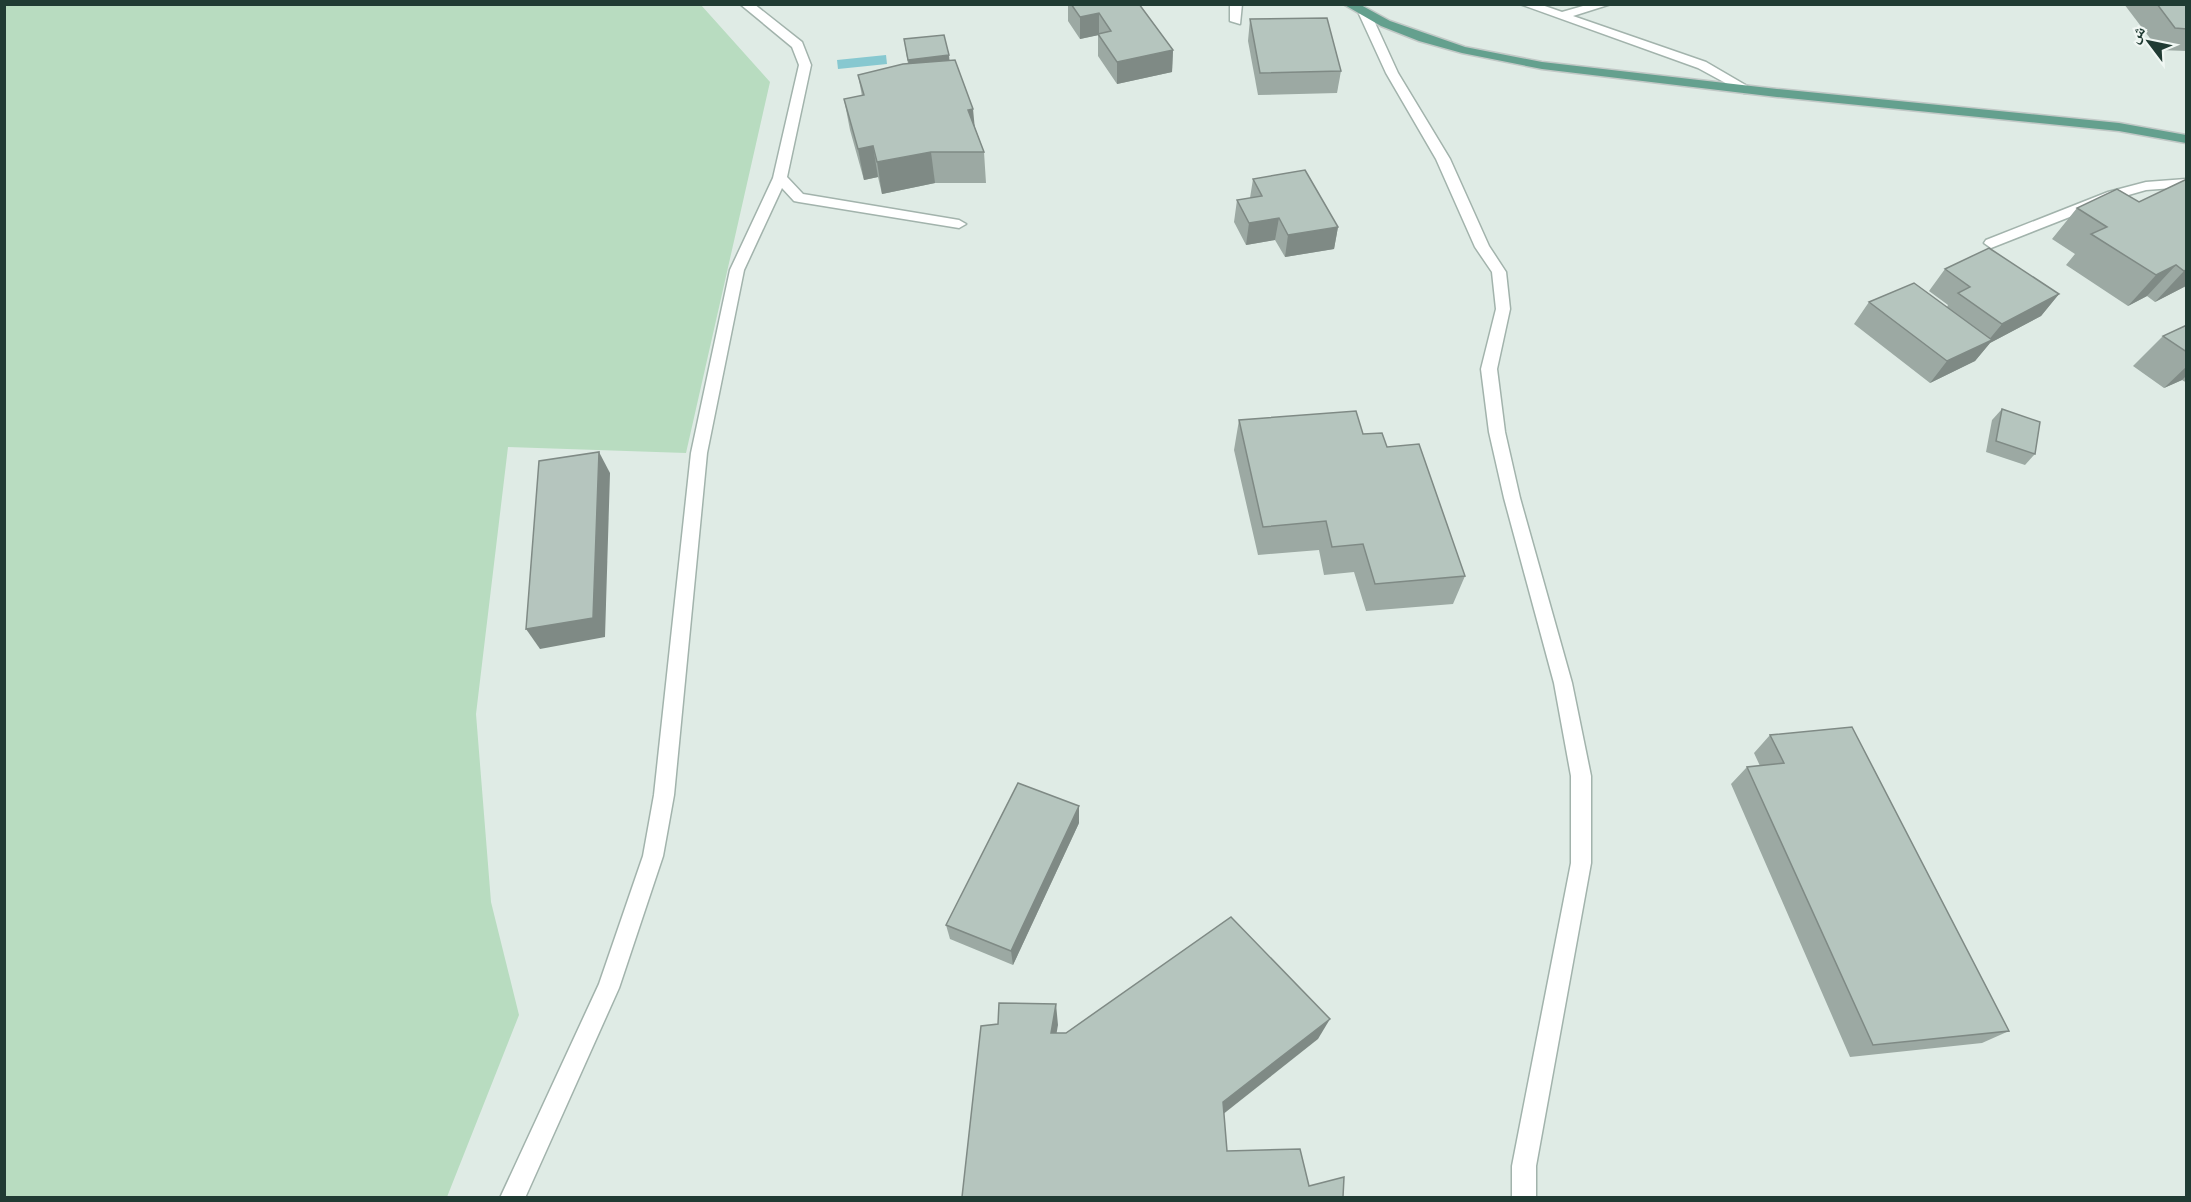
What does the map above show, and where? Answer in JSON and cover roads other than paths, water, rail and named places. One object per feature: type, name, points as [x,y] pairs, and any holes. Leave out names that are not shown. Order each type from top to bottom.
[{"type":"main road","points":[[1348,4],[1365,14],[1432,42],[1495,59],[1748,90],[2119,127],[2187,139]]},
{"type":"street","points":[[512,1197],[608,988],[635,915],[653,855],[664,795],[699,453],[737,270],[780,178],[805,65],[798,45],[746,4]]},
{"type":"street","points":[[1236,4],[1236,21]]},
{"type":"street","points":[[1526,4],[1702,66],[1748,90]]},
{"type":"street","points":[[1562,16],[1605,4]]},
{"type":"street","points":[[1365,14],[1392,73],[1443,159],[1482,247],[1499,272],[1503,309],[1489,369],[1497,432],[1512,498],[1563,683],[1581,776],[1581,863],[1524,1166],[1524,1197]]},
{"type":"street","points":[[780,178],[799,198],[959,224]]},
{"type":"street","points":[[1991,243],[2113,195],[2146,186],[2187,183]]},
{"type":"water","points":[[886,55],[887,64],[838,69],[837,60]]}]
